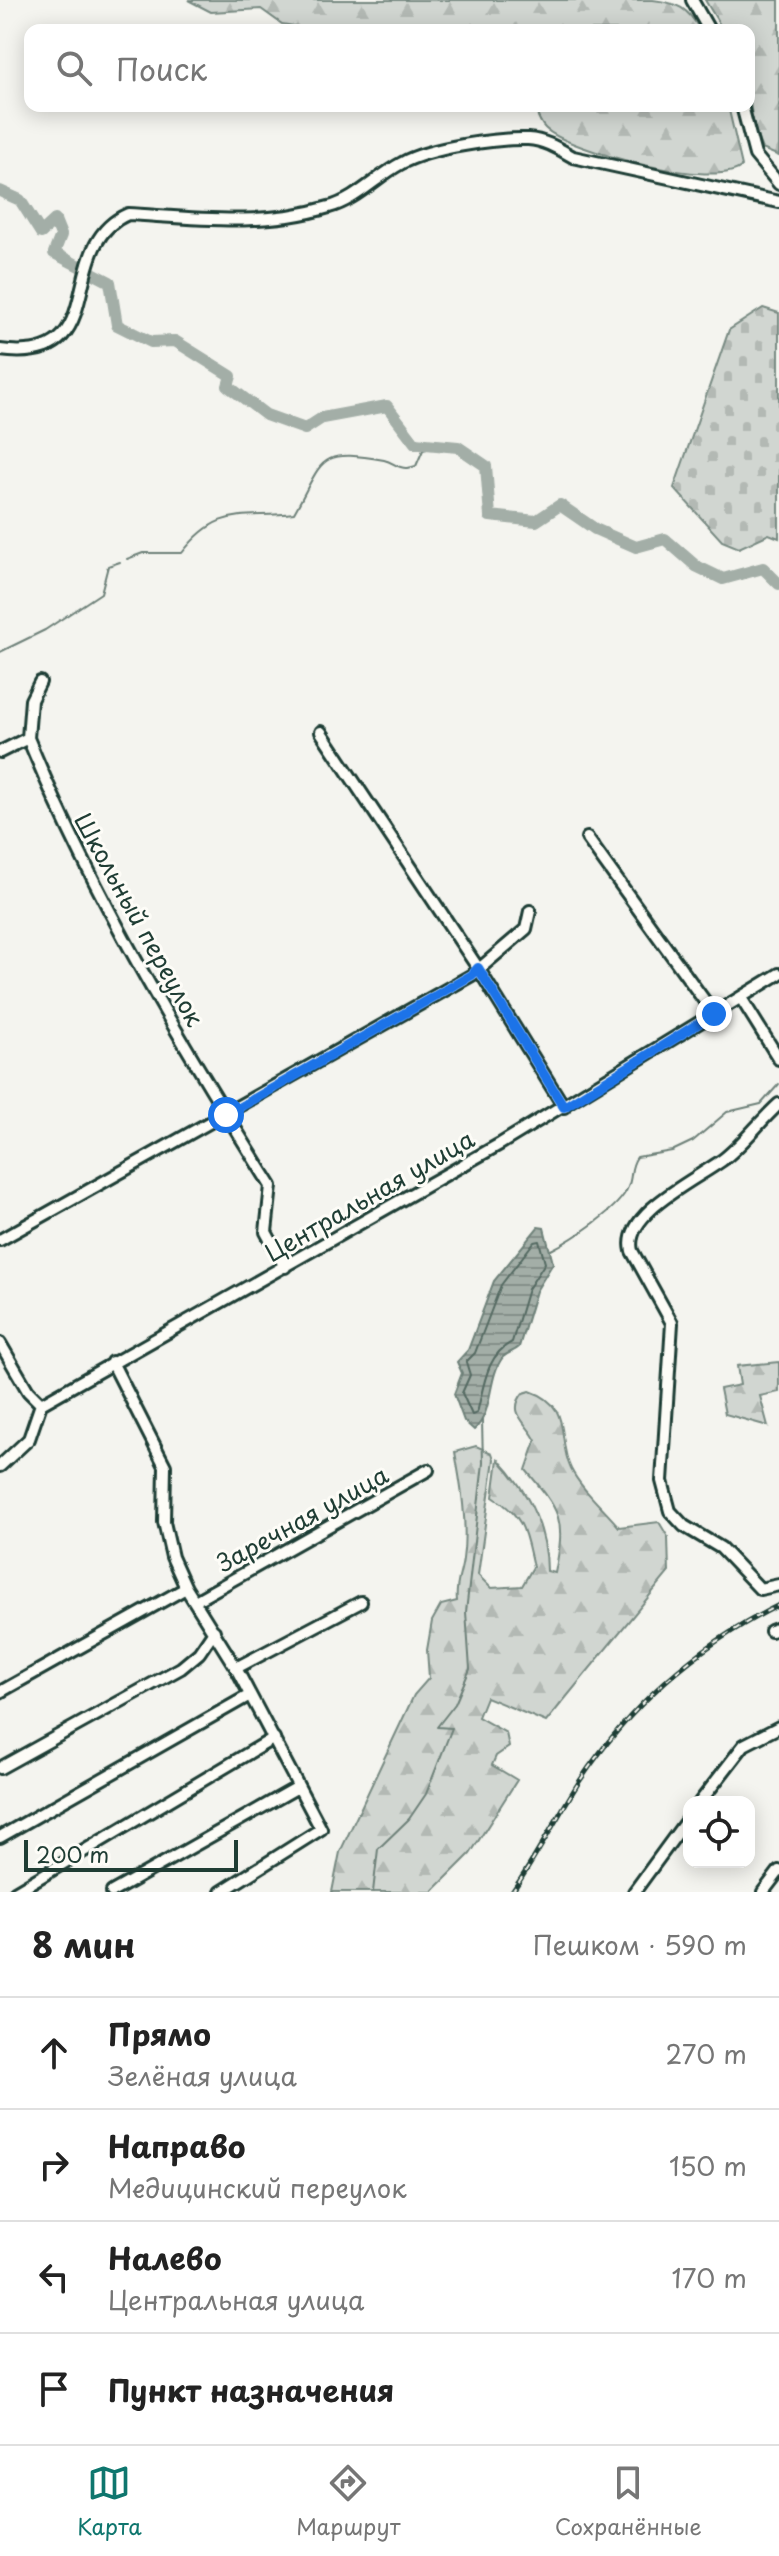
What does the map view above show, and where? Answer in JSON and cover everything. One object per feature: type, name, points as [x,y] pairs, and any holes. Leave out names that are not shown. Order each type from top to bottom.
[{"type":"street","points":[[692,0],[706,24]]},
{"type":"street","points":[[744,112],[755,155],[779,184]]},
{"type":"street","points":[[0,350],[38,352],[62,339],[89,261],[99,237],[111,221],[128,214],[240,221],[313,211],[346,201],[406,161],[453,149],[528,139],[545,142],[573,157],[779,202]]},
{"type":"street","points":[[0,752],[28,738],[31,700],[40,682]]},
{"type":"street","points":[[321,732],[478,968],[564,1107]]},
{"type":"street","name":"Школьный переулок","points":[[28,738],[97,893],[226,1115],[271,1186],[266,1232],[285,1267]]},
{"type":"street","points":[[587,838],[714,1014]]},
{"type":"street","points":[[0,1240],[472,975],[526,929],[530,911]]},
{"type":"street","name":"Центральная улица","points":[[41,1404],[564,1107],[779,974]]},
{"type":"street","points":[[741,998],[779,1059]]},
{"type":"street","points":[[779,1104],[722,1160],[669,1194],[633,1230],[630,1245],[672,1323],[662,1481],[670,1511],[684,1526],[721,1548],[760,1589],[767,1590],[779,1585]]},
{"type":"street","points":[[0,1343],[25,1387],[41,1404],[29,1439],[0,1466]]},
{"type":"street","points":[[112,1362],[165,1466],[166,1534],[186,1588],[236,1668],[321,1829],[221,1892]]},
{"type":"street","name":"Заречная улица","points":[[195,1601],[428,1470]]},
{"type":"street","points":[[0,1692],[186,1588]]},
{"type":"street","points":[[236,1668],[361,1602]]},
{"type":"street","points":[[0,1768],[181,1668],[199,1653],[214,1631]]},
{"type":"street","points":[[0,1837],[250,1695]]},
{"type":"street","points":[[705,1796],[744,1745],[779,1727]]},
{"type":"street","points":[[15,1892],[274,1738]]},
{"type":"street","points":[[112,1892],[298,1787]]},
{"type":"street","points":[[634,1892],[683,1825]]},
{"type":"street","points":[[763,1892],[779,1871]]},
{"type":"green space","points":[[188,0],[653,0],[681,8],[696,24],[282,24],[261,9],[211,12]]},
{"type":"green space","points":[[705,0],[779,0],[779,156],[762,149],[753,120],[755,24],[719,24]]},
{"type":"green space","points":[[536,112],[729,112],[742,166],[728,172],[704,173],[643,165],[559,137],[545,128]]},
{"type":"green space","points":[[763,308],[779,313],[779,538],[769,534],[739,548],[722,541],[674,488],[729,330]]},
{"type":"green space","points":[[779,1362],[779,1392],[760,1396],[768,1426],[725,1414],[720,1389],[740,1385],[737,1366]]},
{"type":"green space","points":[[530,1391],[553,1405],[561,1424],[571,1469],[619,1527],[659,1522],[668,1537],[669,1572],[546,1722],[486,1697],[478,1717],[506,1733],[509,1747],[496,1756],[492,1765],[517,1780],[470,1854],[432,1892],[332,1892],[340,1852],[414,1695],[429,1678],[427,1650],[432,1621],[441,1605],[457,1601],[465,1533],[455,1452],[476,1446],[492,1453],[494,1459],[478,1575],[491,1588],[522,1586],[533,1567],[518,1519],[493,1497],[498,1459],[534,1510],[544,1539],[547,1571],[555,1573],[560,1540],[558,1517],[547,1496],[526,1470],[536,1441],[520,1418],[517,1407],[523,1393]]},
{"type":"water","points":[[538,1227],[544,1228],[553,1263],[536,1291],[519,1347],[503,1357],[498,1365],[485,1414],[474,1430],[464,1421],[454,1394],[462,1373],[457,1362],[468,1350],[494,1281]]},
{"type":"waterway","points":[[0,191],[20,200],[41,233],[55,220],[61,235],[54,253],[110,282],[117,325],[151,342],[175,341],[231,376],[228,386],[266,415],[305,429],[322,418],[387,406],[415,443],[458,447],[486,466],[490,516],[536,521],[560,505],[595,529],[636,547],[665,539],[696,566],[723,579],[763,568],[779,584]]},
{"type":"waterway","points":[[127,559],[143,553],[182,553],[208,527],[232,517],[294,513],[318,470],[334,458],[362,457],[408,468],[416,466],[423,450],[436,447]]},
{"type":"waterway","points":[[0,652],[45,630],[101,593],[108,566],[120,562]]},
{"type":"waterway","points":[[551,1250],[615,1205],[628,1187],[637,1157],[672,1151],[693,1141],[727,1112],[761,1104],[779,1084]]},
{"type":"waterway","points":[[373,1892],[378,1849],[409,1819],[426,1794],[452,1728],[437,1727],[455,1704],[470,1669],[466,1612],[483,1463],[482,1420]]},
{"type":"railway","points":[[512,1892],[579,1782],[643,1703],[720,1639],[779,1605]]},
{"type":"route","points":[[226,1115],[472,975],[478,968],[564,1107],[714,1014]]}]
